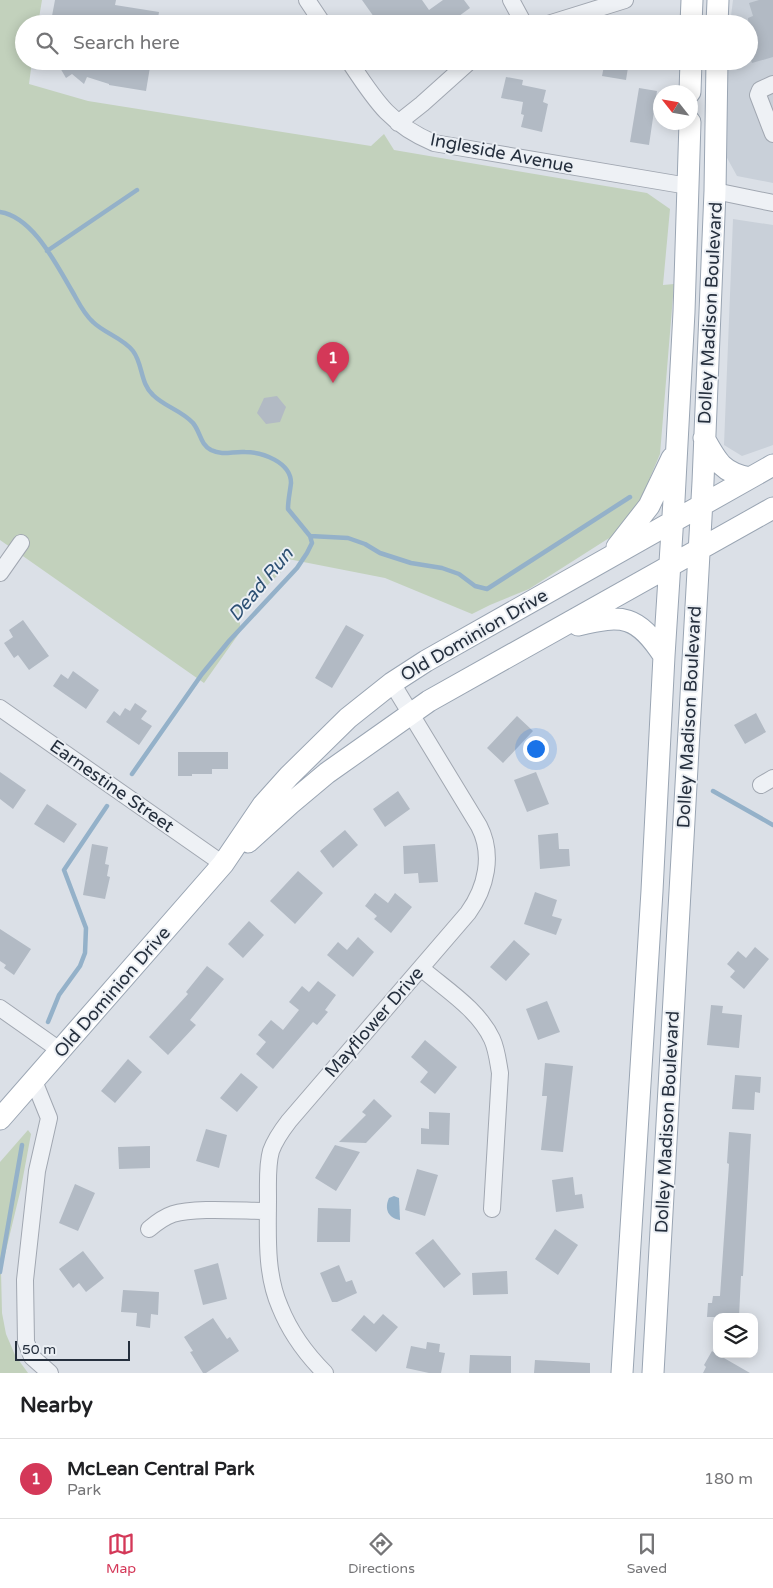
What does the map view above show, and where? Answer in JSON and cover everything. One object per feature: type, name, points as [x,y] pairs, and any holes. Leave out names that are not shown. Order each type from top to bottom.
[{"type":"main road","points":[[691,15],[692,0]]},
{"type":"main road","points":[[717,15],[718,0]]},
{"type":"main road","points":[[690,85],[691,70]]},
{"type":"main road","name":"Dolley Madison Boulevard","points":[[653,1373],[701,507],[713,257],[717,70]]},
{"type":"main road","name":"Dolley Madison Boulevard","points":[[622,1373],[673,522],[684,312],[690,130]]},
{"type":"main road","points":[[689,147],[701,178],[710,189],[715,191]]},
{"type":"main road","points":[[688,186],[694,190],[700,202],[713,257]]},
{"type":"main road","points":[[704,438],[713,455],[723,467],[738,475],[750,478]]},
{"type":"main road","points":[[608,558],[649,506],[676,446]]},
{"type":"main road","name":"Old Dominion Drive","points":[[0,1119],[223,864],[263,805],[294,771],[348,718],[392,683],[466,637],[773,465]]},
{"type":"main road","name":"Old Dominion Drive","points":[[223,864],[314,784],[411,713],[462,682],[773,508]]},
{"type":"main road","points":[[553,632],[604,619],[625,620],[636,624],[645,631],[664,656]]},
{"type":"street","points":[[306,0],[317,15]]},
{"type":"street","points":[[511,0],[519,15]]},
{"type":"street","points":[[577,15],[625,0]]},
{"type":"street","name":"Ingleside Avenue","points":[[355,70],[383,109],[398,123],[415,135],[434,143],[688,186]]},
{"type":"street","points":[[398,123],[460,70]]},
{"type":"street","points":[[773,84],[760,90],[758,95],[773,134]]},
{"type":"street","points":[[715,191],[773,203]]},
{"type":"street","points":[[0,572],[20,543]]},
{"type":"street","name":"Mayflower Drive","points":[[325,1373],[300,1344],[279,1306],[271,1280],[268,1211],[269,1161],[272,1150],[282,1130],[474,904],[486,874],[487,854],[484,835],[392,683]]},
{"type":"street","name":"Earnestine Street","points":[[0,708],[223,864]]},
{"type":"street","points":[[421,968],[469,1009],[482,1023],[492,1039],[498,1056],[500,1074],[492,1209]]},
{"type":"street","points":[[0,1008],[61,1051]]},
{"type":"street","points":[[34,1081],[49,1118],[37,1171],[26,1270],[26,1342],[32,1357],[50,1373]]},
{"type":"street","points":[[149,1229],[158,1221],[173,1214],[188,1211],[268,1211]]},
{"type":"shaded area","points":[[733,0],[773,0],[773,183],[737,176],[726,156],[727,70],[758,70],[758,15],[731,15]]},
{"type":"shaded area","points":[[733,219],[773,225],[773,445],[742,456],[724,445]]},
{"type":"green space","points":[[0,0],[42,0],[40,15],[15,15],[15,70],[31,70],[29,84],[88,101],[371,146],[384,134],[394,150],[647,193],[670,209],[663,285],[674,284],[660,454],[649,480],[648,497],[637,523],[606,540],[529,589],[472,614],[385,578],[288,559],[280,573],[240,612],[240,632],[204,683],[0,540]]},
{"type":"green space","points":[[28,1130],[31,1134],[21,1188],[1,1271],[2,1313],[6,1334],[15,1355],[28,1373],[0,1373],[0,1162]]},
{"type":"water","points":[[394,1196],[399,1198],[400,1220],[390,1215],[387,1209],[389,1198]]},
{"type":"building","points":[[55,0],[116,0],[115,5],[159,12],[158,15],[52,15]]},
{"type":"building","points":[[362,0],[422,0],[429,10],[443,0],[464,0],[470,8],[460,15],[373,15]]},
{"type":"building","points":[[759,0],[773,0],[773,57],[758,61],[758,15],[753,15],[749,3]]},
{"type":"building","points":[[61,70],[150,70],[146,91],[109,85],[87,77],[84,84],[72,74],[66,78]]},
{"type":"building","points":[[603,70],[628,70],[626,80],[602,76]]},
{"type":"building","points":[[506,77],[523,80],[522,85],[546,90],[543,102],[548,104],[542,132],[521,127],[524,115],[521,114],[523,102],[501,98]]},
{"type":"building","points":[[639,88],[653,90],[653,118],[649,145],[630,142]]},
{"type":"building","points":[[277,396],[286,407],[280,422],[266,424],[257,413],[264,398]]},
{"type":"building","points":[[23,620],[49,656],[29,670],[18,655],[14,658],[4,643],[13,637],[9,630]]},
{"type":"building","points":[[346,625],[364,635],[332,688],[315,678]]},
{"type":"building","points":[[73,671],[99,690],[86,709],[53,686],[61,674],[68,679]]},
{"type":"building","points":[[135,703],[147,711],[141,719],[152,726],[139,745],[106,722],[114,711],[120,716],[125,708],[130,711]]},
{"type":"building","points":[[756,713],[766,732],[745,744],[734,725]]},
{"type":"building","points":[[517,716],[533,731],[503,763],[487,748]]},
{"type":"building","points":[[178,752],[228,752],[228,769],[212,769],[212,774],[178,776]]},
{"type":"building","points":[[0,772],[26,790],[13,809],[0,799]]},
{"type":"building","points":[[536,772],[549,804],[527,812],[514,780]]},
{"type":"building","points":[[398,791],[410,809],[385,827],[373,809]]},
{"type":"building","points":[[47,804],[77,824],[64,843],[34,824]]},
{"type":"building","points":[[345,830],[358,845],[333,868],[320,851]]},
{"type":"building","points":[[558,833],[559,849],[569,849],[570,866],[540,869],[538,835]]},
{"type":"building","points":[[92,844],[108,847],[105,864],[109,865],[107,876],[110,877],[105,899],[83,895]]},
{"type":"building","points":[[435,844],[438,882],[419,883],[418,873],[404,874],[403,846]]},
{"type":"building","points":[[298,871],[323,893],[295,924],[270,901]]},
{"type":"building","points":[[535,892],[557,900],[552,916],[562,919],[556,935],[524,924]]},
{"type":"building","points":[[375,893],[388,903],[395,893],[412,907],[391,933],[374,919],[377,916],[365,906]]},
{"type":"building","points":[[249,921],[264,935],[243,958],[228,944]]},
{"type":"building","points":[[0,929],[31,949],[14,975],[4,968],[6,965],[0,961]]},
{"type":"building","points":[[358,937],[374,952],[353,977],[327,955],[338,942],[347,950]]},
{"type":"building","points":[[514,940],[530,954],[506,981],[490,967]]},
{"type":"building","points":[[755,947],[769,959],[744,989],[730,977],[735,971],[727,964],[738,951],[746,958]]},
{"type":"building","points":[[207,966],[224,979],[190,1020],[196,1025],[168,1055],[149,1037],[188,994],[186,992]]},
{"type":"building","points":[[318,981],[336,995],[325,1010],[328,1012],[317,1025],[313,1022],[273,1069],[256,1054],[266,1042],[258,1035],[271,1020],[283,1030],[299,1010],[289,1002],[302,986],[309,992]]},
{"type":"building","points":[[547,1001],[560,1032],[538,1040],[526,1009]]},
{"type":"building","points":[[711,1005],[723,1006],[722,1013],[742,1015],[739,1048],[707,1045]]},
{"type":"building","points":[[425,1040],[457,1067],[435,1094],[420,1082],[428,1072],[411,1057]]},
{"type":"building","points":[[128,1059],[142,1072],[115,1103],[101,1091]]},
{"type":"building","points":[[545,1063],[573,1066],[563,1152],[541,1150],[547,1096],[542,1096]]},
{"type":"building","points":[[241,1073],[258,1087],[237,1112],[220,1098]]},
{"type":"building","points":[[735,1075],[761,1077],[760,1093],[755,1092],[754,1110],[732,1109]]},
{"type":"building","points":[[374,1099],[392,1116],[366,1143],[339,1142],[366,1115],[362,1112]]},
{"type":"building","points":[[429,1112],[450,1113],[449,1145],[421,1144],[421,1128],[429,1129]]},
{"type":"building","points":[[206,1129],[227,1135],[219,1168],[196,1161]]},
{"type":"building","points":[[729,1132],[751,1134],[739,1313],[713,1313],[713,1317],[707,1317],[708,1303],[712,1303],[713,1296],[720,1296],[729,1164],[727,1163]]},
{"type":"building","points":[[335,1145],[360,1152],[336,1191],[315,1178]]},
{"type":"building","points":[[150,1146],[150,1168],[119,1169],[118,1147]]},
{"type":"building","points":[[417,1169],[438,1175],[425,1216],[405,1210]]},
{"type":"building","points":[[573,1177],[575,1195],[582,1194],[584,1208],[556,1212],[552,1180]]},
{"type":"building","points":[[75,1184],[95,1193],[78,1231],[59,1223]]},
{"type":"building","points":[[318,1208],[351,1209],[350,1242],[317,1242]]},
{"type":"building","points":[[555,1229],[578,1245],[558,1275],[535,1259]]},
{"type":"building","points":[[433,1239],[461,1274],[444,1288],[415,1253]]},
{"type":"building","points":[[83,1251],[104,1278],[86,1292],[79,1283],[73,1288],[59,1269]]},
{"type":"building","points":[[218,1263],[227,1299],[203,1305],[194,1270]]},
{"type":"building","points":[[339,1265],[346,1282],[352,1280],[357,1293],[337,1302],[332,1302],[320,1273]]},
{"type":"building","points":[[507,1271],[508,1294],[473,1295],[472,1273]]},
{"type":"building","points":[[123,1290],[159,1292],[158,1315],[151,1314],[150,1328],[136,1326],[137,1313],[121,1312]]},
{"type":"building","points":[[383,1314],[398,1327],[376,1352],[351,1330],[364,1315],[374,1324]]},
{"type":"building","points":[[213,1318],[227,1339],[230,1337],[239,1351],[206,1373],[203,1373],[190,1352],[193,1351],[184,1337]]},
{"type":"building","points":[[427,1342],[440,1344],[439,1352],[445,1353],[441,1373],[429,1373],[406,1368],[411,1346],[426,1349]]},
{"type":"building","points":[[712,1351],[713,1358],[724,1358],[750,1373],[703,1373],[706,1367],[704,1365]]},
{"type":"building","points":[[470,1355],[511,1356],[511,1373],[469,1373]]},
{"type":"building","points":[[535,1360],[590,1363],[590,1373],[534,1373]]},
{"type":"waterway","points":[[47,251],[137,190]]},
{"type":"waterway","name":"Dead Run","points":[[0,212],[12,216],[33,232],[51,255],[86,315],[97,326],[129,346],[139,362],[149,390],[163,403],[193,423],[207,448],[220,453],[252,452],[267,456],[286,469],[291,483],[288,509],[310,536],[312,543],[297,568],[229,641],[202,674],[132,774]]},
{"type":"waterway","points":[[310,536],[348,538],[365,544],[380,553],[411,563],[442,568],[459,574],[475,586],[487,589],[630,497]]},
{"type":"waterway","points":[[713,791],[773,825]]},
{"type":"waterway","name":"Dead Run","points":[[48,1022],[59,995],[80,966],[85,953],[86,928],[64,870],[107,806]]},
{"type":"waterway","name":"Dead Run","points":[[0,1272],[22,1145]]},
{"type":"place","name":"McLean Central Park","points":[[333,383]]}]
